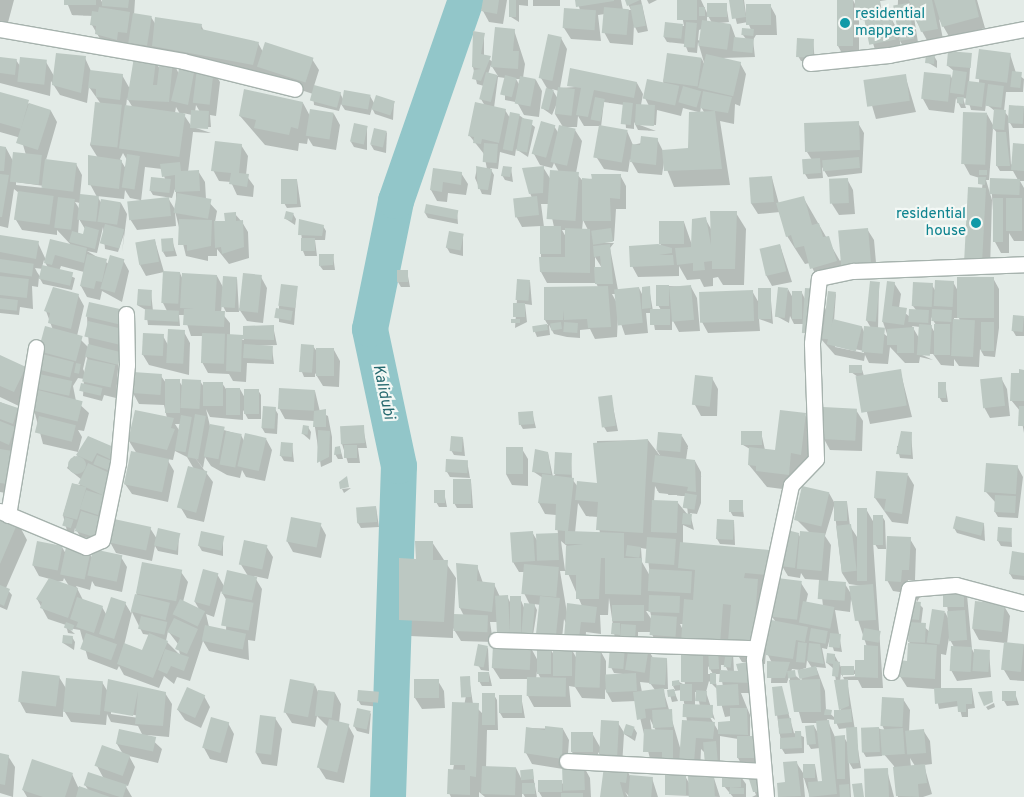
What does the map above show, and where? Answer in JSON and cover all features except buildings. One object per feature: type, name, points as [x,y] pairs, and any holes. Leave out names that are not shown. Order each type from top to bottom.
[{"type":"street","points":[[0,29],[184,61],[294,89]]},
{"type":"street","points":[[810,63],[889,55],[1024,29]]},
{"type":"street","points":[[766,797],[762,772],[756,648],[791,485],[816,459],[812,343],[819,278],[853,271],[1024,264]]},
{"type":"street","points":[[36,347],[4,513],[86,546],[102,540],[118,463],[127,365],[126,314]]},
{"type":"street","points":[[891,672],[909,589],[927,584],[956,585],[1024,603]]},
{"type":"street","points":[[496,640],[756,648]]},
{"type":"street","points":[[567,761],[762,772]]},
{"type":"waterway","name":"Kalidubi","points":[[388,797],[399,466],[370,329],[396,201],[466,0]]},
{"type":"place","name":"residential mappers","points":[[845,23]]},
{"type":"place","name":"residential house","points":[[976,223]]}]
